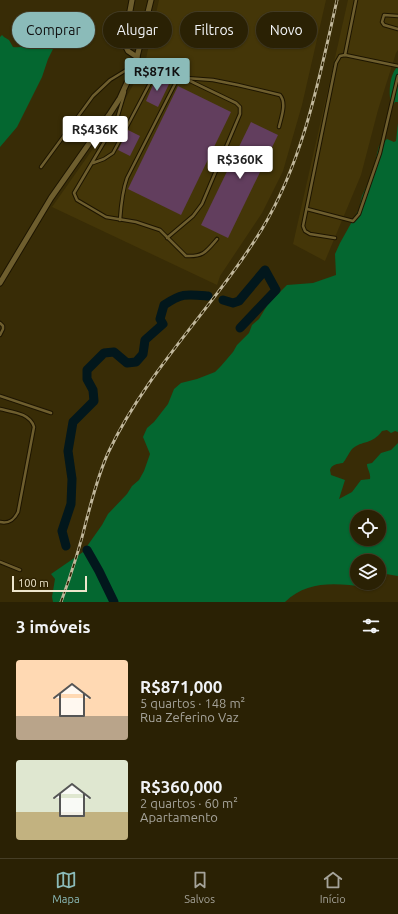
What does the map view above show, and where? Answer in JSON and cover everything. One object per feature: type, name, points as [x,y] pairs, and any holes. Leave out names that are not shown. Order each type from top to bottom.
[{"type":"street","points":[[132,0],[124,43],[128,51],[137,57]]},
{"type":"street","points":[[0,283],[50,198],[109,115],[127,83],[135,65],[152,0]]},
{"type":"lane","points":[[346,55],[356,0]]},
{"type":"lane","points":[[398,16],[384,15],[382,22],[384,25],[398,29]]},
{"type":"lane","points":[[335,238],[310,234],[305,231],[303,226],[336,63],[340,56],[346,55],[398,66]]},
{"type":"lane","points":[[41,167],[97,92],[118,75],[135,65]]},
{"type":"lane","points":[[307,209],[353,221],[359,214],[380,154],[398,76]]},
{"type":"lane","points":[[120,220],[121,200],[126,178],[174,84],[178,80],[184,78],[214,80],[276,94],[283,98],[284,103],[279,127]]},
{"type":"lane","points":[[167,238],[193,216],[202,204],[240,114],[240,106],[236,103],[184,78]]},
{"type":"lane","points":[[93,163],[114,153],[150,82]]},
{"type":"lane","points":[[127,83],[124,100],[116,122],[74,193],[74,197],[106,217],[136,222],[160,230],[186,256],[197,257],[208,250],[217,240]]},
{"type":"lane","points":[[0,323],[3,326],[0,335]]},
{"type":"lane","points":[[0,396],[51,413]]},
{"type":"lane","points":[[0,409],[25,416],[33,422],[34,427],[18,512],[11,522],[0,522]]},
{"type":"lane","points":[[0,562],[20,570]]},
{"type":"shaded area","points":[[159,0],[326,0],[317,39],[317,12],[256,12],[256,48],[315,48],[302,105],[283,171],[262,213],[220,276],[217,285],[52,207],[116,116],[145,63],[148,48],[172,48],[172,12],[156,12]]},
{"type":"shaded area","points":[[348,0],[398,0],[398,50],[378,110],[361,175],[325,261],[293,244]]},
{"type":"green space","points":[[2,35],[9,40],[12,48],[54,48],[42,77],[17,127],[0,147],[0,37]]},
{"type":"green space","points":[[398,66],[398,102],[395,102],[392,107],[390,85],[395,70]]},
{"type":"green space","points":[[398,123],[398,432],[395,431],[391,433],[387,430],[382,431],[371,440],[352,449],[343,463],[333,465],[330,470],[331,475],[345,480],[339,499],[352,492],[361,480],[370,479],[367,464],[372,463],[381,453],[391,450],[398,443],[398,576],[386,574],[386,554],[350,554],[350,586],[333,584],[313,587],[303,590],[285,602],[53,602],[52,597],[55,579],[51,574],[83,552],[108,514],[139,480],[150,454],[143,437],[147,428],[154,422],[168,404],[174,389],[181,383],[215,372],[249,333],[252,325],[259,319],[268,304],[287,285],[313,283],[336,275],[335,254],[359,209],[362,196],[372,174],[379,146],[387,139],[394,142],[396,141]]},
{"type":"building","points":[[156,78],[169,84],[158,107],[146,101]]},
{"type":"building","points":[[178,86],[231,112],[181,215],[128,189]]},
{"type":"building","points":[[251,122],[278,135],[228,238],[201,225]]},
{"type":"building","points":[[128,130],[140,136],[130,156],[118,150]]},
{"type":"waterway","points":[[223,300],[233,303],[239,301],[265,270],[276,290],[240,328]]},
{"type":"waterway","points":[[66,546],[62,531],[71,504],[72,479],[68,451],[73,422],[94,401],[93,390],[87,379],[87,370],[104,353],[114,352],[127,363],[136,362],[143,354],[145,340],[163,324],[160,319],[164,305],[175,298],[184,295],[208,296]]},
{"type":"waterway","points":[[87,550],[114,602]]},
{"type":"railway","points":[[61,602],[75,561],[102,467],[125,421],[162,365],[244,257],[277,202],[289,175],[308,118],[324,59],[337,0]]}]
